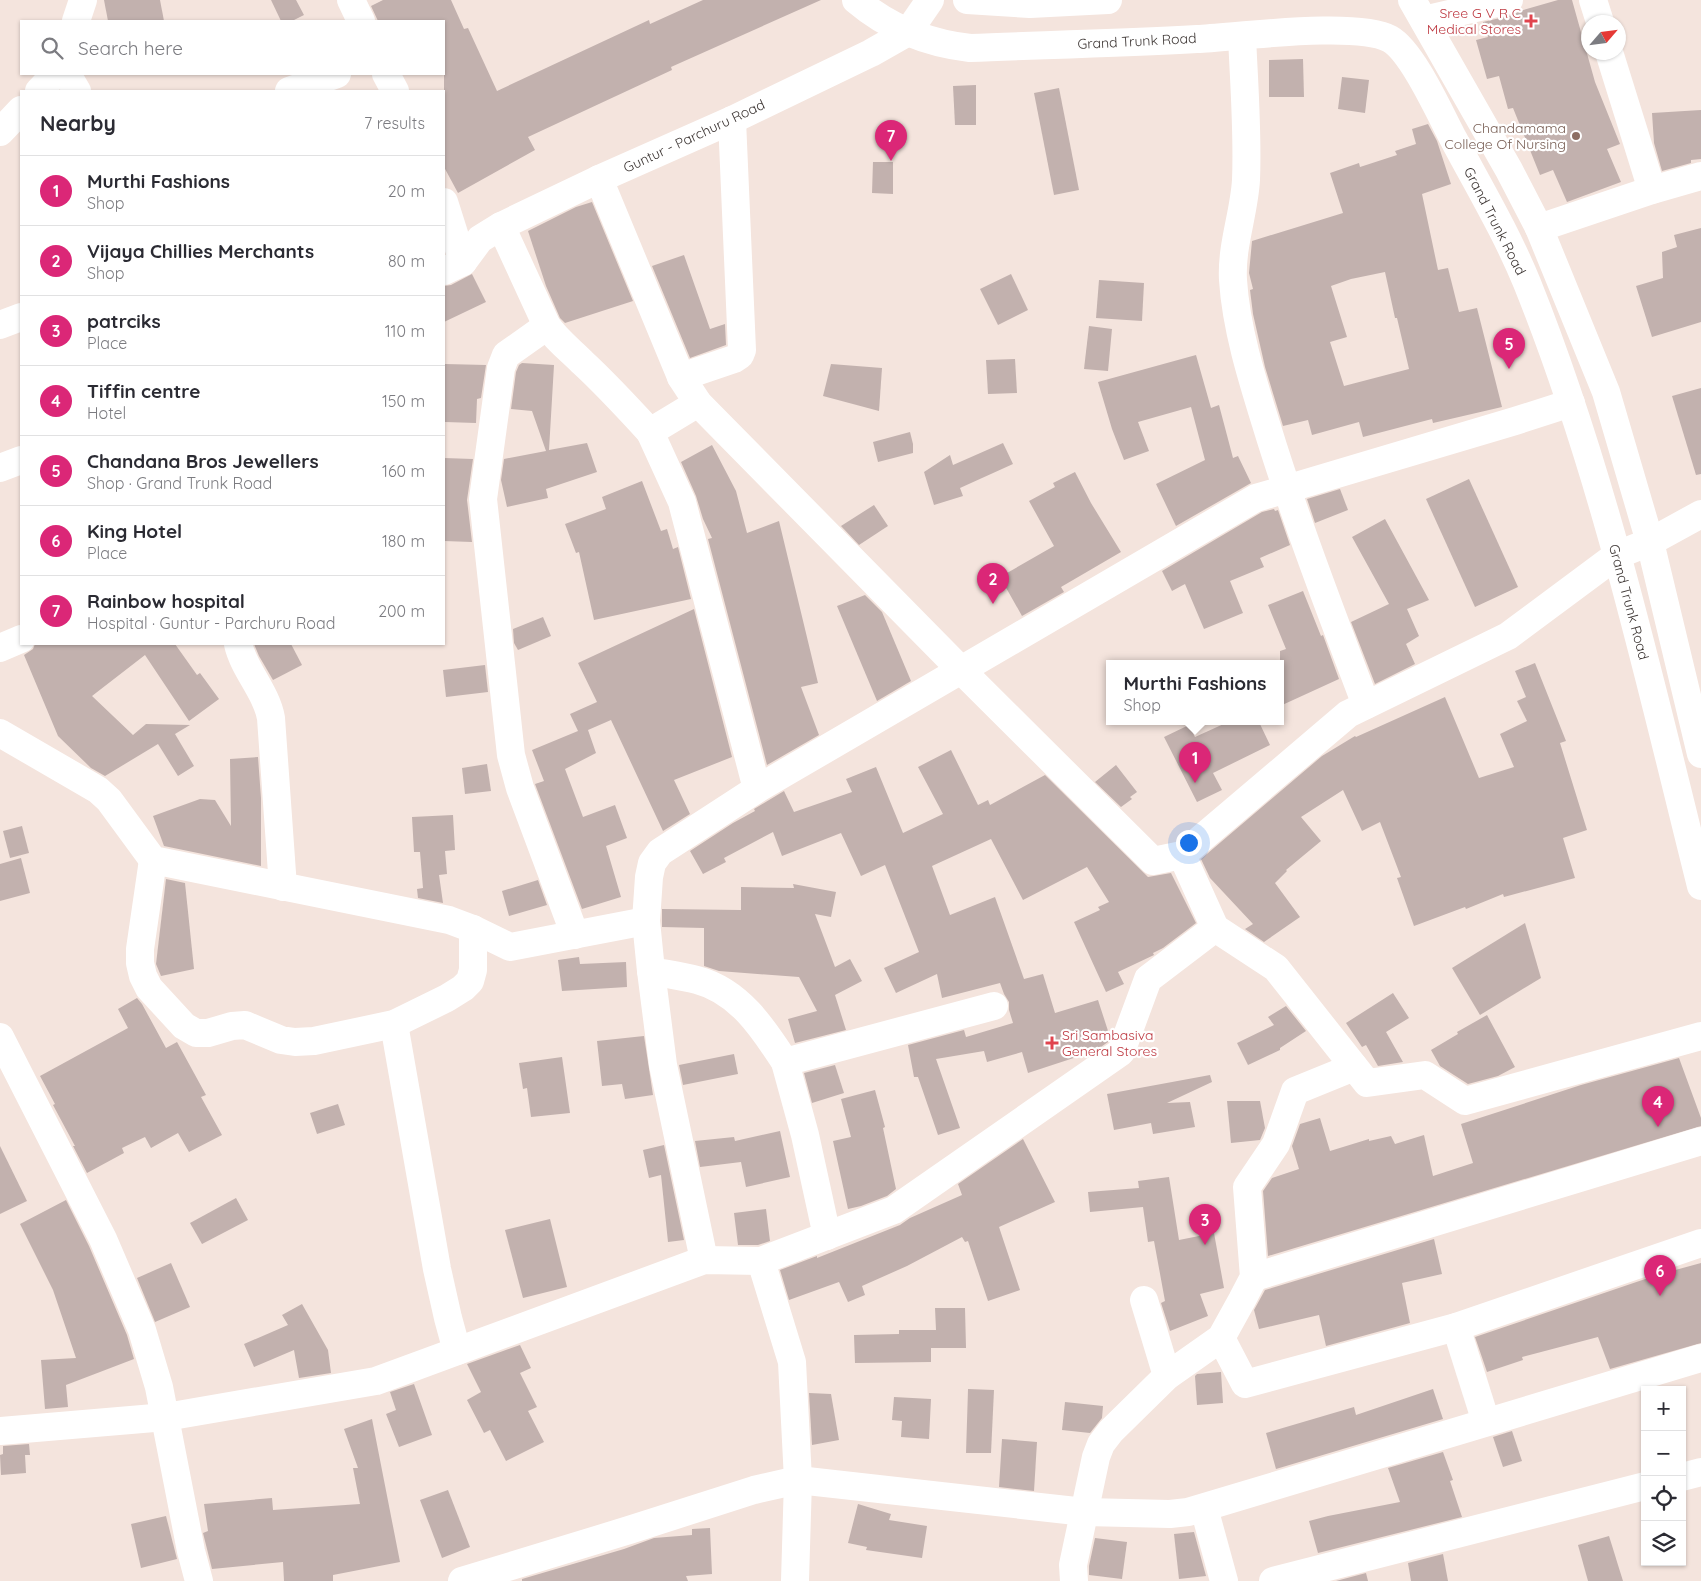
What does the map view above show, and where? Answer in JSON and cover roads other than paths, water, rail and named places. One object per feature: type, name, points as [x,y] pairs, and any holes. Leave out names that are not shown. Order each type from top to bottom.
[{"type":"street","points":[[76,20],[83,0]]},
{"type":"street","points":[[351,0],[361,20]]},
{"type":"street","name":"Grand Trunk Road","points":[[856,0],[885,22],[908,32],[945,45],[970,48],[1349,31],[1370,34],[1390,40],[1405,54],[1424,82],[1509,244],[1526,282],[1571,403],[1617,555],[1701,886]]},
{"type":"street","points":[[908,32],[930,0]]},
{"type":"street","points":[[967,0],[1030,4],[1108,0]]},
{"type":"street","points":[[1509,0],[1418,10],[1509,170],[1539,228],[1606,392],[1650,542],[1701,754]]},
{"type":"street","points":[[1593,0],[1598,15]]},
{"type":"street","name":"Guntur - Parchuru Road","points":[[465,248],[599,179],[732,120],[871,53],[908,32]]},
{"type":"street","points":[[1242,36],[1246,180],[1233,258],[1233,281],[1237,314],[1255,389],[1286,490],[1366,705]]},
{"type":"street","points":[[1611,60],[1652,190]]},
{"type":"street","points":[[40,90],[54,75]]},
{"type":"street","points":[[68,75],[76,90]]},
{"type":"street","points":[[292,90],[333,75]]},
{"type":"street","points":[[387,75],[394,90]]},
{"type":"street","points":[[0,132],[20,111]]},
{"type":"street","points":[[681,377],[734,359],[740,355],[742,350],[732,120]]},
{"type":"street","points":[[1539,228],[1652,190],[1701,176]]},
{"type":"street","points":[[599,179],[681,377],[698,403],[961,670],[1153,861],[1182,855],[1348,714],[1508,636],[1617,555],[1650,542],[1701,514]]},
{"type":"street","points":[[445,204],[465,248],[547,326],[555,337],[582,361],[650,432],[682,502],[757,789]]},
{"type":"street","points":[[0,325],[20,317]]},
{"type":"street","points":[[547,326],[506,355],[501,368],[483,499],[511,755],[520,788],[575,935]]},
{"type":"street","points":[[650,432],[698,403]]},
{"type":"street","points":[[704,1260],[663,1065],[651,971],[646,921],[649,877],[652,863],[660,852],[757,789],[1256,498],[1571,403]]},
{"type":"street","points":[[0,648],[20,639]]},
{"type":"street","points":[[238,645],[242,656],[266,700],[272,718],[283,887]]},
{"type":"street","points":[[0,733],[98,790],[109,800],[153,860],[449,920],[510,947],[646,921]]},
{"type":"street","points":[[1182,855],[1215,928],[1276,968],[1367,1083],[1425,1075],[1465,1101],[1701,1036]]},
{"type":"street","points":[[153,860],[140,949],[140,963],[143,976],[149,988],[184,1026],[196,1033],[208,1033],[232,1026],[245,1025],[281,1040],[295,1042],[314,1041],[394,1024],[447,998],[463,988],[470,980],[473,970],[473,929]]},
{"type":"street","points":[[0,1431],[166,1417],[376,1381],[704,1260],[761,1261],[894,1210],[1121,1052],[1148,979],[1215,928]]},
{"type":"street","points":[[651,971],[698,981],[722,990],[743,1006],[762,1027],[785,1062],[805,1135],[828,1236]]},
{"type":"street","points":[[785,1062],[994,1006]]},
{"type":"street","points":[[394,1024],[437,1268],[457,1351]]},
{"type":"street","points":[[0,1037],[103,1239],[142,1330],[166,1417],[199,1581]]},
{"type":"street","points":[[1074,1581],[1073,1566],[1096,1457],[1101,1444],[1111,1431],[1167,1376],[1221,1338],[1254,1277],[1247,1187],[1276,1144],[1295,1091],[1354,1067]]},
{"type":"street","points":[[1254,1277],[1701,1141]]},
{"type":"street","points":[[1221,1338],[1244,1384],[1456,1326],[1701,1243]]},
{"type":"street","points":[[761,1261],[792,1362],[798,1480],[795,1581]]},
{"type":"street","points":[[1144,1300],[1167,1376]]},
{"type":"street","points":[[1456,1326],[1486,1422]]},
{"type":"street","points":[[473,1580],[754,1490],[798,1480],[1085,1512],[1170,1514],[1204,1508],[1701,1358]]},
{"type":"street","points":[[1686,1476],[1701,1472]]},
{"type":"street","points":[[1273,1581],[1641,1487]]},
{"type":"street","points":[[1204,1508],[1224,1581]]},
{"type":"place","name":"Sree G V R C Medical Stores","points":[[1531,21]]},
{"type":"place","name":"Chandamama College Of Nursing","points":[[1576,136]]},
{"type":"place","name":"Rainbow hospital","points":[[891,161]]},
{"type":"place","name":"Chandana Bros Jewellers","points":[[1509,369]]},
{"type":"place","name":"Vijaya Chillies Merchants","points":[[993,604]]},
{"type":"place","name":"Murthi Fashions","points":[[1195,783]]},
{"type":"place","name":"Sri Sambasiva General Stores","points":[[1052,1043]]},
{"type":"place","name":"Tiffin centre","points":[[1658,1127]]},
{"type":"place","name":"patrciks","points":[[1205,1245]]},
{"type":"place","name":"King Hotel","points":[[1660,1296]]}]
